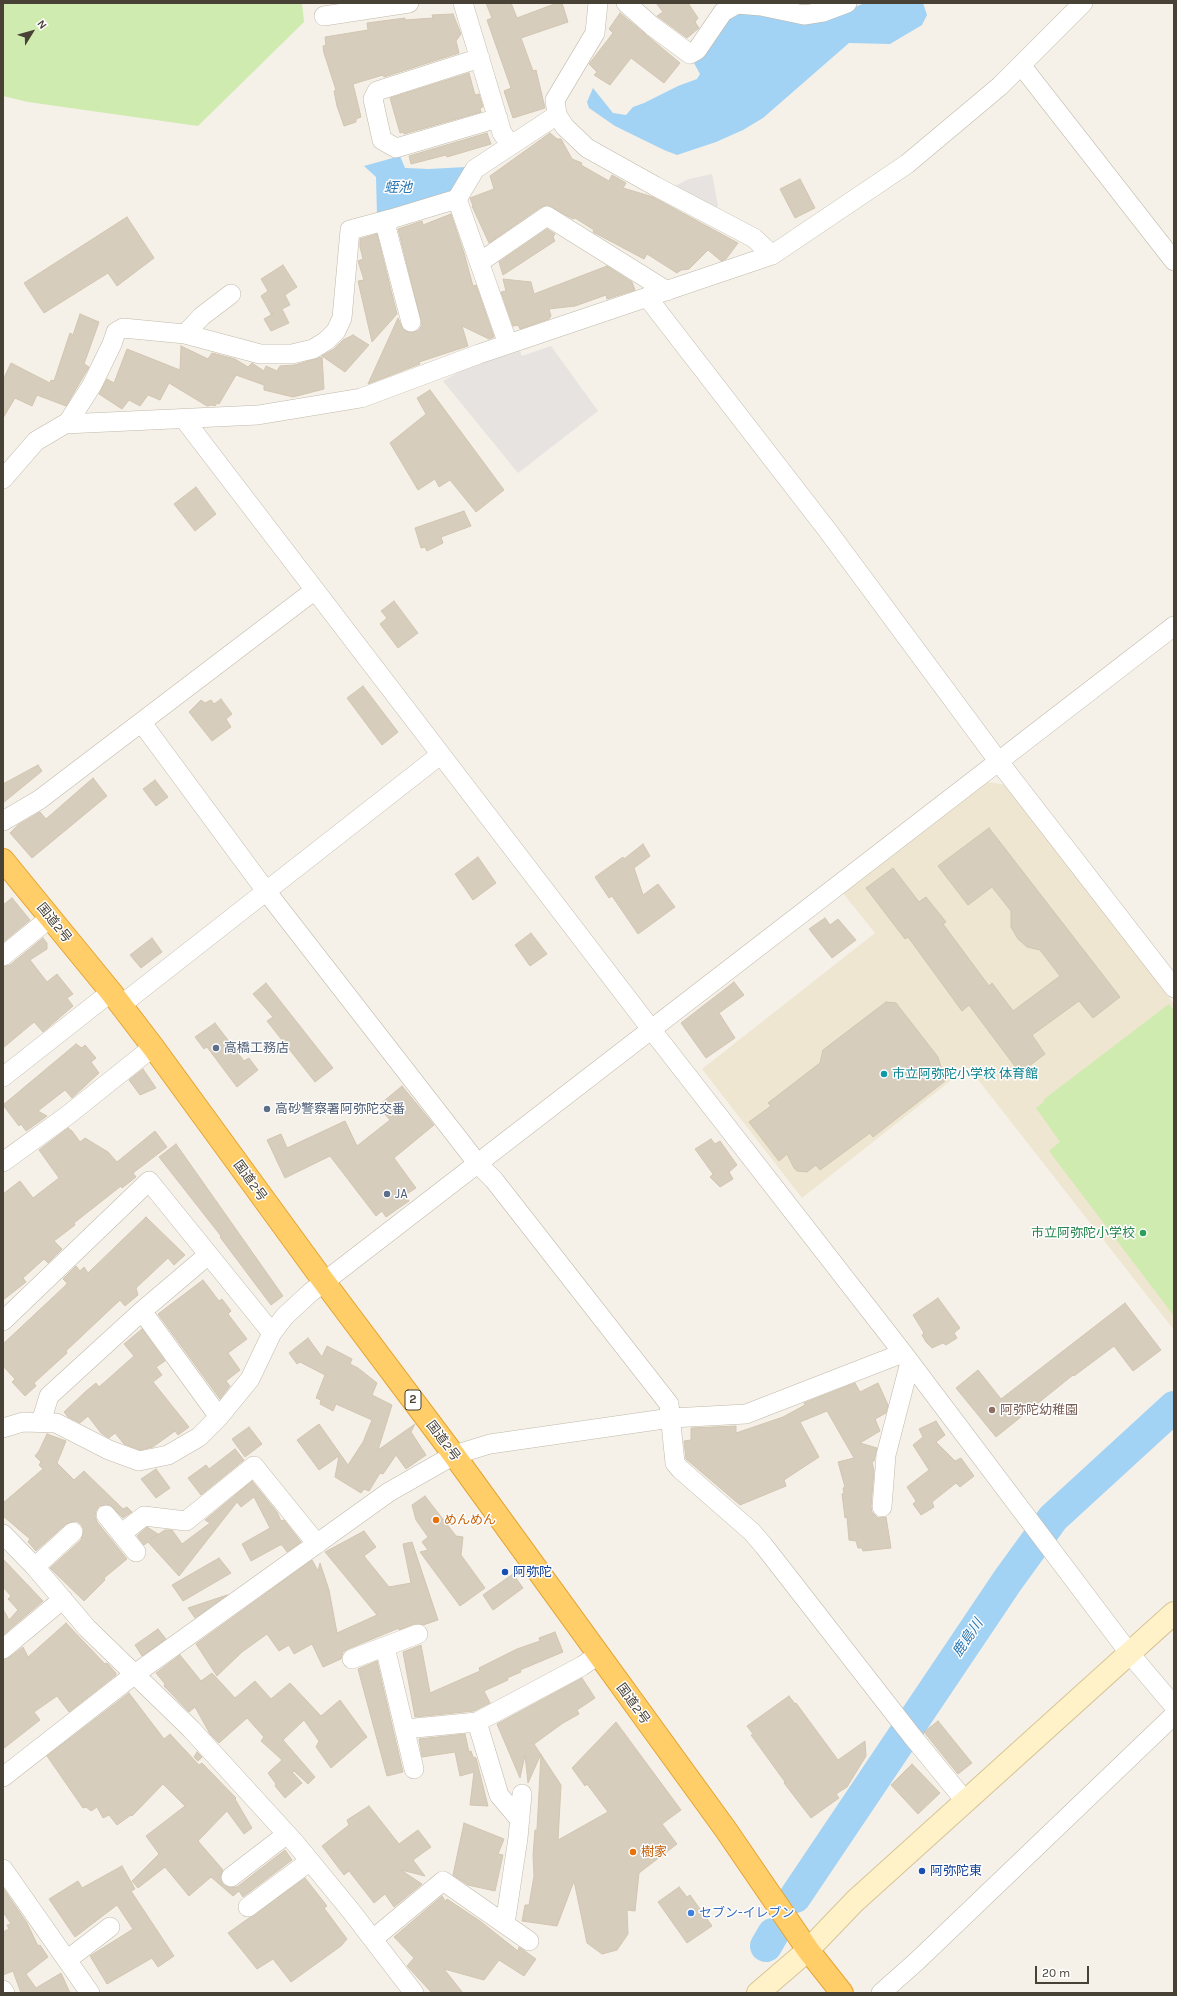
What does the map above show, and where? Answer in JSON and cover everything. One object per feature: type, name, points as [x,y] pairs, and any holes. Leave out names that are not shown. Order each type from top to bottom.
[{"type":"highway","name":"国道2号","points":[[3,860],[116,998],[153,1047],[325,1283],[454,1455],[726,1830],[808,1950],[842,1993]]},
{"type":"street","points":[[335,11],[409,3]]},
{"type":"street","points":[[463,3],[502,133],[511,146]]},
{"type":"street","points":[[598,3],[595,33],[555,100],[557,115],[565,127],[587,148],[662,190],[754,238],[772,255]]},
{"type":"street","points":[[626,3],[652,26],[690,54],[697,50],[723,12],[737,4],[760,6],[804,15],[823,12],[847,3]]},
{"type":"street","points":[[5,472],[36,441],[67,424],[184,420],[258,415],[361,398],[508,344],[772,255],[907,164],[1000,86],[1083,3]]},
{"type":"street","points":[[480,58],[377,92],[373,99],[382,140],[396,148],[498,118]]},
{"type":"street","points":[[1021,65],[1174,261]]},
{"type":"street","points":[[67,424],[92,385],[112,344],[116,332],[123,328],[185,334],[260,354],[292,354],[313,349],[326,341],[336,331],[342,318],[350,230],[391,220],[457,199],[475,169],[557,115]]},
{"type":"street","points":[[457,199],[508,344]]},
{"type":"street","points":[[480,262],[547,216],[667,291]]},
{"type":"street","points":[[391,220],[386,227],[411,322]]},
{"type":"street","points":[[185,334],[202,316],[231,294]]},
{"type":"street","points":[[647,297],[828,531],[999,762],[1174,988]]},
{"type":"street","points":[[184,420],[651,1029],[906,1357],[1130,1654],[1174,1706]]},
{"type":"street","points":[[3,821],[40,800],[127,732],[142,723],[315,590]]},
{"type":"street","points":[[3,1428],[24,1422],[56,1423],[109,1450],[139,1460],[168,1455],[198,1437],[219,1418],[250,1379],[272,1333],[285,1316],[312,1292],[1174,626]]},
{"type":"street","points":[[142,723],[266,891],[478,1164],[494,1180],[669,1404],[675,1463],[752,1532],[912,1736],[966,1802]]},
{"type":"street","points":[[3,1076],[116,998],[266,891],[440,755]]},
{"type":"street","points":[[3,956],[50,918]]},
{"type":"street","points":[[3,1162],[68,1115],[153,1047]]},
{"type":"street","points":[[3,1321],[149,1181],[272,1333]]},
{"type":"street","points":[[41,1422],[49,1396],[142,1311],[208,1255]]},
{"type":"street","points":[[142,1311],[219,1418]]},
{"type":"street","points":[[3,1777],[135,1674],[389,1492],[454,1455],[490,1444],[671,1418],[746,1414],[906,1357]]},
{"type":"street","points":[[882,1506],[886,1455],[906,1357]]},
{"type":"street","points":[[121,1534],[144,1516],[186,1521],[254,1466],[317,1544]]},
{"type":"street","points":[[106,1515],[136,1552]]},
{"type":"street","points":[[35,1567],[73,1532]]},
{"type":"street","points":[[3,1534],[35,1567],[87,1628],[191,1729],[287,1834],[373,1939],[414,1993]]},
{"type":"street","points":[[3,1649],[62,1599]]},
{"type":"street","points":[[758,1993],[808,1950],[855,1901],[1174,1613]]},
{"type":"street","points":[[352,1660],[418,1634]]},
{"type":"street","points":[[386,1647],[414,1769]]},
{"type":"street","points":[[405,1729],[477,1722],[582,1666],[598,1655]]},
{"type":"street","points":[[881,1993],[916,1962],[1174,1715]]},
{"type":"street","points":[[477,1722],[499,1795],[520,1820]]},
{"type":"street","points":[[505,1924],[520,1820],[522,1794]]},
{"type":"street","points":[[232,1877],[287,1834]]},
{"type":"street","points":[[248,1907],[310,1861]]},
{"type":"street","points":[[3,1869],[90,1993]]},
{"type":"street","points":[[373,1939],[443,1881],[529,1941]]},
{"type":"street","points":[[67,1960],[110,1927]]},
{"type":"shaded area","points":[[712,174],[718,206],[711,210],[673,187],[689,179]]},
{"type":"shaded area","points":[[551,346],[598,411],[518,473],[443,381],[464,369],[520,351],[522,356]]},
{"type":"shaded area","name":"市立阿弥陀小学校","points":[[987,782],[1008,785],[1174,1004],[1174,1330],[968,1067],[802,1198],[702,1069],[875,933],[842,892]]},
{"type":"green space","points":[[3,3],[302,3],[304,22],[198,126],[28,102],[3,96]]},
{"type":"green space","name":"市立阿弥陀小学校","points":[[1169,1004],[1174,1011],[1174,1316],[1049,1151],[1060,1142],[1036,1108],[1044,1102],[1043,1100]]},
{"type":"water","points":[[865,3],[923,3],[927,15],[922,25],[890,44],[849,43],[763,118],[743,130],[716,142],[677,155],[615,126],[589,108],[587,102],[593,88],[613,113],[626,115],[633,107],[678,86],[697,79],[700,74],[694,63],[722,23],[734,12],[830,17]]},
{"type":"water","name":"蛭池","points":[[400,156],[405,168],[429,169],[466,167],[459,184],[444,197],[377,215],[376,177],[364,166]]},
{"type":"building","points":[[486,3],[511,3],[517,18],[557,3],[562,3],[568,22],[521,38],[533,71],[536,70],[545,108],[513,118],[504,91],[511,88],[487,20],[492,18]]},
{"type":"building","points":[[656,3],[688,3],[698,18],[695,22],[699,28],[687,38],[657,16],[663,12]]},
{"type":"building","points":[[620,13],[680,63],[664,83],[631,58],[610,85],[594,75],[597,72],[589,64],[613,33],[609,29]]},
{"type":"building","points":[[453,14],[461,34],[456,41],[459,53],[384,77],[383,75],[353,84],[361,117],[356,119],[356,122],[344,126],[337,106],[334,91],[336,90],[324,53],[323,46],[326,45],[325,37],[368,30],[367,23],[405,18],[405,20],[433,18],[432,15]]},
{"type":"building","points":[[469,73],[475,95],[479,94],[483,107],[480,108],[481,112],[404,134],[404,132],[400,133],[390,98]]},
{"type":"building","points":[[487,133],[491,144],[447,157],[446,155],[411,164],[409,156]]},
{"type":"building","points":[[550,133],[557,139],[561,139],[572,159],[582,163],[581,165],[609,181],[612,175],[626,183],[623,188],[653,197],[738,243],[726,259],[721,261],[708,250],[689,269],[681,270],[677,273],[647,254],[644,259],[593,232],[594,230],[575,218],[573,219],[547,205],[541,207],[489,243],[472,206],[470,198],[494,189],[490,176]]},
{"type":"building","points":[[800,179],[815,208],[795,218],[780,189]]},
{"type":"building","points":[[451,214],[473,286],[476,285],[494,337],[489,339],[462,326],[468,346],[419,362],[420,364],[368,384],[398,318],[403,329],[408,332],[419,330],[422,325],[398,229],[422,221],[423,225]]},
{"type":"building","points":[[127,217],[154,258],[117,286],[108,273],[44,313],[24,283]]},
{"type":"building","points":[[547,229],[555,234],[553,237],[555,241],[503,275],[499,262]]},
{"type":"building","points":[[377,234],[397,314],[372,342],[358,281],[364,280],[358,261],[363,259],[360,239]]},
{"type":"building","points":[[283,265],[297,287],[285,295],[290,305],[282,309],[289,323],[271,331],[264,319],[274,313],[271,314],[261,296],[268,291],[261,279]]},
{"type":"building","points":[[607,266],[632,282],[635,290],[607,299],[606,295],[575,306],[549,309],[551,316],[549,319],[520,329],[518,325],[513,326],[501,292],[506,291],[503,279],[531,282],[534,294]]},
{"type":"building","points":[[80,314],[99,322],[84,364],[89,367],[66,406],[37,395],[32,406],[15,398],[3,418],[3,380],[11,363],[50,383],[51,380],[54,381],[70,333],[73,335]]},
{"type":"building","points":[[353,335],[369,345],[345,372],[322,356],[334,349],[343,340]]},
{"type":"building","points":[[181,346],[208,359],[212,353],[235,359],[248,367],[252,363],[264,371],[266,366],[277,371],[280,366],[295,365],[322,357],[324,389],[293,397],[264,390],[264,385],[236,375],[219,404],[217,403],[215,406],[207,406],[169,383],[160,400],[148,395],[140,406],[129,400],[122,409],[99,394],[107,379],[114,383],[127,349],[180,370]]},
{"type":"building","points":[[430,390],[504,490],[476,512],[450,480],[439,487],[435,479],[418,490],[390,443],[426,414],[417,398]]},
{"type":"building","points":[[196,487],[216,514],[195,531],[174,504]]},
{"type":"building","points":[[464,511],[471,526],[441,537],[443,543],[427,551],[425,547],[421,548],[415,528]]},
{"type":"building","points":[[394,601],[418,633],[398,648],[380,624],[387,618],[381,611]]},
{"type":"building","points":[[363,686],[398,732],[382,745],[347,698]]},
{"type":"building","points":[[221,699],[232,714],[226,719],[231,727],[212,741],[189,712],[201,700],[205,703],[211,700],[214,704]]},
{"type":"building","points":[[38,765],[42,771],[3,803],[3,784]]},
{"type":"building","points":[[93,778],[107,796],[32,858],[10,833],[18,825],[40,812],[46,819]]},
{"type":"building","points":[[155,780],[168,797],[156,806],[143,789]]},
{"type":"building","points":[[989,828],[1120,997],[1093,1018],[1079,1001],[1032,1035],[1045,1054],[1020,1073],[969,1005],[962,1011],[908,937],[905,939],[866,888],[893,868],[919,902],[926,897],[946,922],[943,924],[989,986],[992,983],[1013,1011],[1060,976],[1040,950],[1027,947],[1018,939],[1011,927],[1011,911],[992,887],[968,905],[938,866]]},
{"type":"building","points":[[643,844],[650,856],[634,868],[643,895],[658,884],[675,907],[638,934],[612,896],[609,898],[595,877],[623,857],[624,859]]},
{"type":"building","points":[[478,857],[496,883],[473,900],[455,874]]},
{"type":"building","points":[[12,898],[30,920],[3,942],[3,905]]},
{"type":"building","points":[[825,918],[830,925],[838,919],[856,940],[832,958],[809,929]]},
{"type":"building","points":[[531,933],[547,954],[530,966],[515,945]]},
{"type":"building","points":[[43,938],[47,943],[47,949],[30,960],[47,982],[57,974],[73,994],[67,998],[73,1006],[43,1032],[34,1022],[3,1048],[3,967],[10,965]]},
{"type":"building","points":[[152,938],[162,952],[141,968],[130,955]]},
{"type":"building","points":[[734,982],[744,995],[719,1013],[735,1038],[706,1058],[681,1023]]},
{"type":"building","points":[[266,983],[333,1068],[315,1082],[267,1021],[273,1017],[253,994]]},
{"type":"building","points":[[886,1002],[896,1003],[938,1057],[945,1081],[873,1137],[870,1133],[820,1170],[816,1165],[807,1172],[797,1171],[787,1154],[779,1161],[749,1122],[771,1106],[768,1103],[820,1063],[823,1050]]},
{"type":"building","points":[[215,1023],[244,1061],[249,1058],[258,1070],[237,1087],[207,1047],[204,1049],[195,1037]]},
{"type":"building","points":[[76,1044],[82,1048],[85,1045],[96,1058],[91,1062],[99,1073],[72,1098],[65,1090],[38,1111],[47,1116],[26,1131],[21,1124],[19,1126],[3,1105]]},
{"type":"building","points":[[143,1069],[156,1088],[140,1095],[129,1080]]},
{"type":"building","points":[[402,1086],[434,1125],[394,1158],[416,1188],[405,1195],[409,1201],[386,1217],[382,1211],[376,1216],[330,1156],[285,1178],[267,1140],[281,1134],[287,1148],[345,1121],[357,1146],[390,1120],[378,1106]]},
{"type":"building","points":[[68,1128],[80,1142],[85,1138],[108,1152],[117,1162],[155,1131],[167,1147],[133,1173],[136,1177],[122,1188],[121,1186],[74,1223],[75,1225],[54,1241],[62,1249],[48,1263],[44,1259],[23,1278],[26,1282],[3,1300],[3,1194],[20,1181],[33,1198],[59,1178],[39,1150]]},
{"type":"building","points":[[711,1139],[715,1144],[720,1141],[737,1165],[729,1172],[733,1179],[720,1187],[710,1177],[713,1174],[695,1149]]},
{"type":"building","points":[[176,1144],[283,1296],[271,1305],[220,1237],[221,1236],[159,1157]]},
{"type":"building","points":[[146,1217],[185,1255],[174,1265],[168,1258],[136,1288],[138,1295],[125,1306],[120,1300],[66,1351],[67,1353],[34,1383],[36,1386],[25,1396],[12,1382],[15,1379],[3,1366],[3,1344],[66,1285],[67,1283],[63,1279],[76,1266],[80,1271],[84,1267],[88,1273]]},
{"type":"building","points":[[203,1280],[219,1301],[222,1299],[231,1311],[228,1314],[247,1339],[228,1353],[240,1370],[226,1381],[230,1386],[220,1399],[158,1314]]},
{"type":"building","points":[[938,1298],[960,1328],[954,1333],[957,1338],[946,1345],[943,1343],[932,1348],[926,1342],[922,1335],[924,1333],[913,1315]]},
{"type":"building","points":[[1125,1303],[1161,1350],[1133,1371],[1114,1346],[1074,1376],[1073,1375],[996,1437],[956,1388],[978,1370],[1001,1399]]},
{"type":"building","points":[[142,1329],[165,1361],[156,1367],[162,1375],[153,1382],[189,1427],[178,1435],[175,1431],[153,1447],[140,1450],[124,1444],[115,1433],[109,1438],[101,1433],[88,1416],[80,1423],[68,1417],[64,1412],[96,1383],[99,1387],[134,1356],[124,1344]]},
{"type":"building","points":[[308,1338],[322,1357],[327,1346],[352,1359],[350,1364],[358,1368],[377,1383],[372,1395],[392,1405],[378,1450],[415,1424],[411,1432],[426,1455],[406,1469],[396,1455],[383,1474],[380,1473],[369,1491],[364,1489],[361,1493],[335,1477],[339,1456],[319,1470],[297,1440],[319,1424],[348,1465],[363,1442],[372,1420],[336,1404],[333,1411],[320,1404],[321,1400],[316,1398],[325,1375],[300,1362],[297,1364],[289,1353]]},
{"type":"building","points":[[855,1383],[860,1392],[878,1383],[888,1405],[886,1413],[875,1419],[880,1431],[860,1443],[877,1448],[874,1461],[872,1462],[874,1470],[871,1507],[872,1512],[878,1518],[886,1517],[891,1548],[863,1551],[862,1548],[858,1548],[856,1541],[849,1540],[847,1517],[845,1518],[842,1494],[844,1493],[843,1488],[845,1487],[838,1462],[854,1458],[827,1411],[800,1422],[819,1457],[784,1480],[786,1486],[740,1505],[686,1459],[684,1441],[691,1440],[691,1428],[736,1426],[736,1433],[783,1417],[805,1405],[804,1403]]},
{"type":"building","points":[[936,1421],[945,1435],[936,1442],[955,1461],[961,1458],[974,1476],[960,1487],[956,1483],[932,1502],[934,1507],[921,1515],[913,1504],[916,1501],[907,1487],[929,1470],[913,1445],[923,1437],[919,1429]]},
{"type":"building","points":[[249,1427],[262,1444],[245,1457],[232,1439]]},
{"type":"building","points":[[47,1434],[66,1441],[57,1463],[74,1480],[84,1471],[123,1509],[127,1507],[132,1512],[123,1518],[110,1505],[99,1506],[96,1511],[95,1516],[97,1522],[127,1559],[104,1578],[105,1580],[84,1601],[50,1568],[81,1540],[84,1530],[81,1524],[76,1521],[66,1524],[36,1551],[28,1542],[30,1539],[3,1516],[3,1503],[43,1469],[39,1465],[41,1462],[35,1456]]},
{"type":"building","points":[[235,1449],[244,1460],[201,1495],[188,1478],[206,1465],[209,1469]]},
{"type":"building","points":[[156,1469],[170,1488],[156,1498],[141,1479]]},
{"type":"building","points":[[252,1481],[277,1512],[281,1521],[284,1520],[301,1542],[287,1552],[282,1545],[280,1545],[251,1561],[242,1544],[270,1528],[254,1497],[241,1507],[237,1502],[179,1576],[148,1542],[144,1545],[137,1536],[147,1527],[158,1534],[151,1539],[165,1530],[172,1530],[182,1544],[210,1523],[205,1520]]},
{"type":"building","points":[[425,1496],[456,1536],[463,1537],[461,1555],[485,1588],[460,1606],[420,1552],[428,1550],[422,1542],[428,1537],[416,1520],[412,1505]]},
{"type":"building","points":[[364,1531],[376,1547],[364,1556],[389,1587],[411,1583],[403,1544],[412,1542],[438,1620],[423,1625],[414,1624],[399,1630],[399,1628],[348,1649],[343,1652],[341,1659],[323,1667],[312,1644],[294,1654],[289,1645],[279,1651],[267,1634],[242,1652],[217,1676],[196,1644],[312,1560],[318,1571],[320,1563],[329,1590],[337,1633],[377,1615],[325,1552]]},
{"type":"building","points":[[219,1558],[231,1573],[183,1601],[172,1585]]},
{"type":"building","points":[[3,1559],[43,1601],[3,1635],[3,1609],[9,1620],[18,1610],[8,1599],[11,1596],[3,1587]]},
{"type":"building","points":[[513,1574],[523,1588],[493,1610],[483,1595]]},
{"type":"building","points":[[227,1595],[195,1618],[188,1608]]},
{"type":"building","points":[[66,1623],[105,1664],[107,1663],[116,1675],[69,1712],[57,1696],[34,1712],[40,1720],[3,1749],[3,1660],[10,1657],[23,1647],[28,1657]]},
{"type":"building","points":[[158,1629],[166,1639],[142,1656],[135,1645]]},
{"type":"building","points":[[555,1632],[563,1652],[520,1670],[521,1672],[507,1678],[508,1680],[484,1691],[490,1703],[474,1711],[415,1717],[403,1652],[421,1645],[430,1693],[480,1671],[479,1668],[517,1649],[540,1641],[539,1638]]},
{"type":"building","points":[[180,1655],[201,1681],[212,1673],[235,1698],[255,1681],[271,1699],[290,1683],[321,1716],[340,1700],[367,1737],[331,1768],[316,1747],[319,1741],[304,1720],[283,1740],[315,1777],[308,1784],[294,1771],[292,1772],[302,1783],[285,1798],[275,1786],[276,1784],[268,1773],[282,1760],[261,1741],[264,1737],[247,1718],[219,1743],[210,1734],[195,1707],[189,1712],[164,1686],[165,1684],[156,1673]]},
{"type":"building","points":[[377,1661],[403,1772],[387,1776],[358,1669]]},
{"type":"building","points":[[582,1678],[595,1698],[577,1710],[579,1714],[563,1723],[534,1744],[541,1754],[528,1783],[525,1755],[520,1778],[497,1724]]},
{"type":"building","points":[[129,1693],[164,1739],[170,1734],[199,1765],[202,1763],[236,1798],[235,1799],[252,1828],[244,1834],[227,1811],[198,1841],[223,1870],[220,1878],[223,1884],[227,1887],[237,1887],[285,1850],[292,1860],[243,1897],[239,1891],[233,1896],[211,1877],[189,1896],[165,1867],[138,1888],[132,1881],[159,1854],[146,1836],[185,1806],[163,1784],[132,1816],[131,1815],[117,1825],[109,1815],[103,1818],[97,1807],[91,1811],[86,1807],[83,1808],[47,1756]]},
{"type":"building","points":[[789,1696],[795,1704],[796,1703],[838,1760],[865,1741],[866,1756],[847,1787],[836,1794],[839,1798],[811,1818],[784,1783],[785,1782],[751,1735],[753,1734],[747,1726]]},
{"type":"building","points":[[938,1721],[972,1763],[958,1774],[924,1732]]},
{"type":"building","points":[[616,1722],[681,1810],[662,1824],[677,1844],[639,1873],[635,1911],[627,1910],[628,1934],[617,1950],[602,1954],[587,1943],[574,1881],[557,1926],[522,1921],[525,1905],[529,1905],[534,1876],[533,1855],[535,1830],[537,1830],[541,1755],[561,1785],[558,1840],[608,1812],[587,1784],[585,1786],[572,1768]]},
{"type":"building","points":[[465,1734],[469,1752],[471,1751],[473,1757],[476,1758],[488,1806],[470,1805],[474,1772],[460,1776],[455,1752],[422,1757],[419,1739]]},
{"type":"building","points":[[197,1752],[202,1757],[198,1761],[194,1757]]},
{"type":"building","points":[[912,1764],[940,1793],[918,1814],[891,1785]]},
{"type":"building","points":[[369,1806],[399,1844],[418,1830],[431,1847],[413,1860],[425,1876],[401,1870],[422,1884],[394,1907],[385,1894],[374,1903],[349,1871],[344,1875],[322,1846],[349,1825],[347,1820]]},
{"type":"building","points":[[464,1823],[504,1839],[498,1854],[503,1855],[495,1891],[468,1885],[453,1875]]},
{"type":"building","points":[[122,1866],[135,1889],[131,1891],[174,1956],[158,1967],[152,1958],[107,1984],[90,1956],[133,1929],[117,1905],[75,1937],[49,1899],[78,1881],[82,1888]]},
{"type":"building","points":[[305,1878],[327,1906],[324,1908],[347,1939],[341,1946],[291,1982],[273,1959],[257,1969],[228,1933]]},
{"type":"building","points":[[679,1887],[687,1897],[690,1895],[712,1926],[687,1943],[658,1902]]},
{"type":"building","points":[[3,1888],[27,1923],[38,1946],[40,1945],[48,1957],[26,1974],[36,1988],[61,1973],[70,1993],[21,1993],[13,1971],[3,1975],[3,1932],[9,1929],[7,1925],[11,1924],[3,1912]]},
{"type":"building","points":[[442,1896],[446,1902],[447,1899],[480,1921],[518,1951],[519,1947],[536,1959],[524,1976],[499,1960],[484,1980],[444,1969],[463,1993],[432,1993],[407,1966],[414,1958],[394,1937]]},
{"type":"waterway","name":"鹿島川","points":[[795,1897],[1008,1580],[1053,1518],[1174,1407]]},
{"type":"waterway","name":"鹿島川","points":[[766,1946],[773,1934]]},
{"type":"place","name":"高橋工務店","points":[[216,1048]]},
{"type":"place","name":"市立阿弥陀小学校 体育館","points":[[884,1074]]},
{"type":"place","name":"高砂警察署阿弥陀交番","points":[[267,1109]]},
{"type":"place","name":"JA","points":[[387,1194]]},
{"type":"place","name":"市立阿弥陀小学校","points":[[1143,1233]]},
{"type":"place","name":"阿弥陀幼稚園","points":[[992,1410]]},
{"type":"place","name":"めんめん","points":[[436,1520]]},
{"type":"place","name":"阿弥陀","points":[[505,1572]]},
{"type":"place","name":"樹家","points":[[633,1852]]},
{"type":"place","name":"阿弥陀東","points":[[922,1871]]},
{"type":"place","name":"セブン-イレブン","points":[[691,1913]]}]
